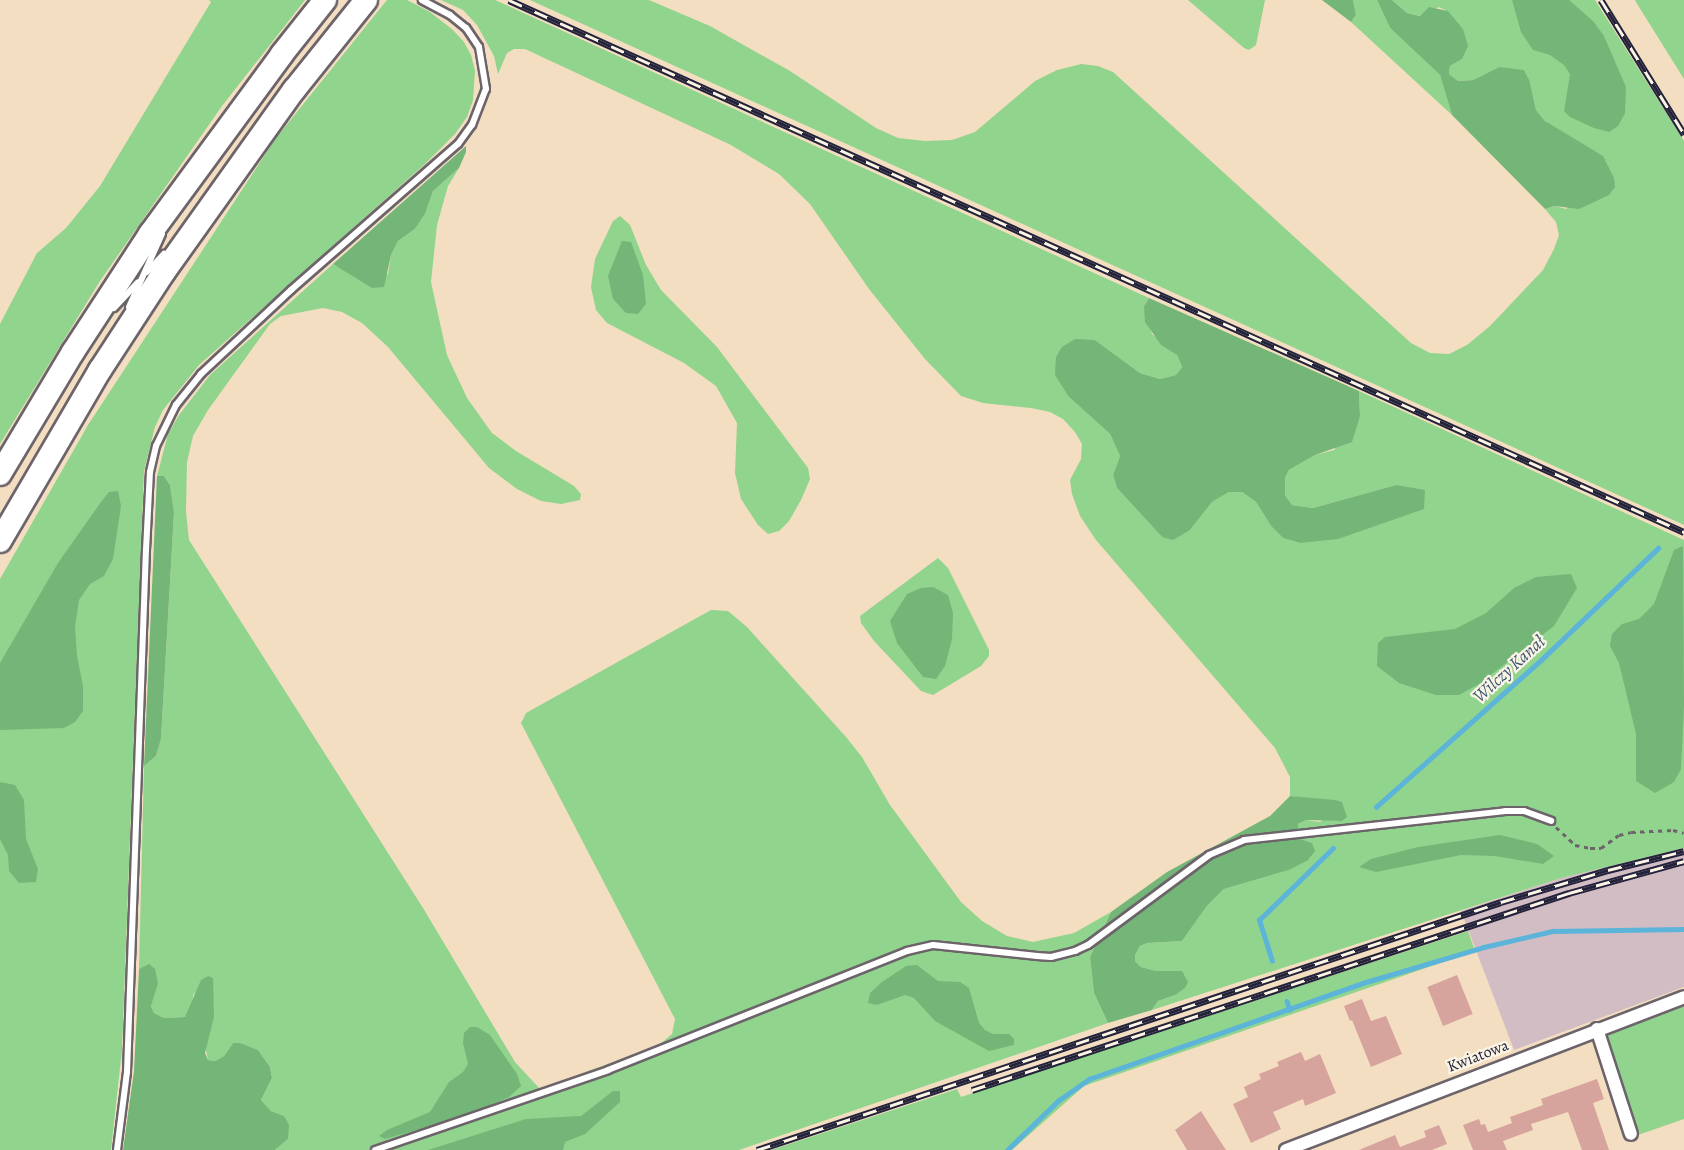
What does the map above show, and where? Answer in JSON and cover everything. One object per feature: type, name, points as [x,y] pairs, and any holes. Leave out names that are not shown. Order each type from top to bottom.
[{"type":"highway","points":[[0,474],[73,352],[186,182],[325,0]]},
{"type":"highway","points":[[0,541],[100,370],[212,203],[294,90],[366,0]]},
{"type":"street","name":"Kwiatowa","points":[[1286,1150],[1684,997]]},
{"type":"street","points":[[1596,1029],[1631,1134]]},
{"type":"lane","points":[[117,1150],[127,1072],[146,550],[150,472],[156,446],[176,405],[201,374],[291,290],[458,144],[472,125],[486,89],[479,47],[466,28],[450,15],[422,0]]},
{"type":"lane","points":[[100,370],[186,182]]},
{"type":"lane","points":[[111,310],[212,203]]},
{"type":"lane","points":[[73,352],[104,319]]},
{"type":"lane","points":[[375,1150],[608,1070],[907,951],[933,945],[1051,957],[1075,951],[1088,945],[1209,855],[1244,840],[1505,812],[1524,811],[1551,822]]},
{"type":"path","points":[[1551,822],[1575,845],[1590,848],[1601,848],[1619,835],[1631,832],[1673,830],[1684,833]]},
{"type":"shaded area","points":[[1684,848],[1684,987],[1514,1050],[1461,911],[1561,878]]},
{"type":"green space","points":[[209,0],[305,0],[222,106],[100,281],[0,444],[0,324],[37,253],[66,228],[100,186],[211,2]]},
{"type":"green space","points":[[387,0],[407,0],[430,12],[464,42],[471,55],[475,71],[473,100],[467,117],[455,134],[425,164],[199,365],[163,410],[155,427],[144,471],[122,1050],[111,1150],[0,1150],[0,579],[88,425],[276,138]]},
{"type":"green space","points":[[441,0],[495,0],[1149,298],[1144,306],[1152,334],[1177,355],[1182,367],[1176,375],[1160,379],[1140,373],[1095,340],[1069,397],[1110,434],[1120,456],[1113,475],[1117,488],[1162,537],[1190,530],[1212,502],[1229,492],[1242,492],[1256,502],[1271,526],[1283,538],[1300,543],[1396,485],[1313,508],[1292,505],[1285,495],[1285,478],[1289,470],[1315,455],[1334,450],[1360,416],[1359,391],[1684,540],[1684,848],[1561,878],[1152,1010],[1158,1001],[1175,995],[1182,971],[1156,971],[1141,967],[1135,961],[1135,955],[1140,946],[1147,943],[1182,941],[1207,906],[1224,889],[1289,870],[1312,843],[1298,838],[1298,824],[1306,820],[1320,822],[1342,803],[1290,796],[1290,777],[1275,748],[1096,540],[1080,516],[1072,494],[1070,480],[1081,459],[1082,444],[1063,419],[1050,412],[983,403],[961,396],[925,359],[869,289],[810,204],[779,174],[731,145],[525,49],[514,49],[507,53],[498,74],[494,56],[477,25],[463,10]]},
{"type":"green space","points":[[530,0],[649,0],[710,26],[790,71],[876,128],[898,138],[925,141],[952,140],[975,132],[1035,81],[1057,70],[1081,64],[1098,66],[1113,72],[1411,343],[1430,353],[1449,354],[1467,345],[1490,326],[1543,270],[1554,249],[1559,235],[1556,222],[1545,209],[1554,206],[1567,209],[1562,133],[1545,121],[1536,110],[1530,82],[1499,67],[1473,80],[1458,81],[1449,74],[1450,66],[1462,59],[1463,29],[1447,11],[1439,7],[1421,16],[1407,13],[1392,0],[1595,0],[1684,141],[1684,525]]},
{"type":"green space","points":[[1188,0],[1265,0],[1256,45],[1249,50],[1244,48]]},
{"type":"green space","points":[[1322,0],[1353,0],[1356,15],[1351,22]]},
{"type":"green space","points":[[1353,0],[1377,0],[1390,28],[1440,75],[1452,115],[1351,22],[1356,15]]},
{"type":"green space","points":[[1377,0],[1392,0],[1407,13],[1420,16],[1429,7],[1448,11],[1463,29],[1468,46],[1462,59],[1450,66],[1449,74],[1458,81],[1473,80],[1499,67],[1524,70],[1530,82],[1536,110],[1545,121],[1603,156],[1614,178],[1615,187],[1609,195],[1579,209],[1554,206],[1545,209],[1452,115],[1440,75],[1390,28]]},
{"type":"green space","points":[[1512,0],[1569,0],[1593,21],[1604,36],[1626,87],[1625,113],[1618,126],[1609,132],[1594,128],[1570,117],[1564,111],[1570,74],[1564,65],[1550,55],[1533,50],[1521,32]]},
{"type":"green space","points":[[1635,0],[1684,0],[1684,79],[1639,7]]},
{"type":"green space","points":[[466,146],[466,152],[459,168],[433,191],[425,214],[415,229],[398,241],[391,255],[384,287],[372,288],[333,264]]},
{"type":"green space","points":[[459,168],[448,186],[437,225],[431,282],[447,355],[467,398],[492,433],[516,451],[574,486],[581,494],[580,500],[561,504],[541,501],[517,489],[489,468],[388,347],[362,323],[342,312],[323,308],[281,316],[270,324],[208,410],[193,436],[187,462],[186,512],[189,540],[423,908],[515,1062],[540,1089],[659,1045],[672,1034],[675,1019],[521,723],[526,713],[711,610],[728,611],[747,627],[846,737],[862,757],[890,805],[961,902],[982,921],[1007,936],[1033,942],[1074,933],[1111,912],[1090,957],[1094,993],[1108,1023],[739,1150],[275,1150],[288,1139],[284,1116],[271,1111],[261,1100],[272,1078],[270,1067],[258,1050],[233,1043],[224,1056],[215,1061],[208,1060],[194,992],[191,1008],[185,1017],[164,1018],[154,1013],[151,1006],[157,983],[139,969],[144,766],[156,756],[161,739],[174,512],[170,485],[164,476],[157,476],[168,434],[179,415],[210,375],[333,264],[353,275],[388,274],[391,255],[398,241],[415,229],[425,214],[433,191]]},
{"type":"green space","points":[[620,216],[630,225],[646,265],[661,290],[717,347],[808,468],[810,479],[801,500],[789,521],[779,531],[768,534],[758,525],[741,499],[735,473],[737,423],[716,386],[684,363],[607,323],[596,310],[591,287],[595,259],[613,221]]},
{"type":"green space","points":[[622,241],[631,242],[643,275],[646,304],[638,314],[626,313],[613,299],[608,276]]},
{"type":"green space","points":[[1149,298],[1359,391],[1360,416],[1352,442],[1315,455],[1289,470],[1285,478],[1285,495],[1292,505],[1313,508],[1396,485],[1425,490],[1424,509],[1338,539],[1300,543],[1283,538],[1271,526],[1256,502],[1242,492],[1229,492],[1212,502],[1190,530],[1173,540],[1162,537],[1117,488],[1113,475],[1120,456],[1110,434],[1069,397],[1055,375],[1056,357],[1062,347],[1075,339],[1095,340],[1140,373],[1160,379],[1176,375],[1182,367],[1177,355],[1161,345],[1145,322],[1144,306]]},
{"type":"green space","points":[[157,476],[164,476],[170,485],[174,512],[161,739],[156,756],[144,766]]},
{"type":"green space","points":[[118,491],[121,506],[113,559],[104,576],[90,584],[79,600],[75,627],[77,656],[83,686],[83,711],[75,722],[64,728],[0,730],[0,663],[58,563],[109,492]]},
{"type":"green space","points":[[1683,546],[1684,705],[1681,769],[1674,782],[1655,793],[1636,781],[1636,734],[1619,663],[1610,646],[1612,634],[1622,624],[1639,619],[1654,604],[1674,550]]},
{"type":"green space","points":[[938,558],[948,568],[989,650],[989,656],[981,666],[933,695],[921,691],[874,641],[861,623],[860,616]]},
{"type":"green space","points":[[1571,574],[1577,588],[1554,626],[1479,684],[1459,695],[1436,695],[1399,683],[1377,666],[1378,643],[1385,637],[1455,629],[1486,613],[1514,588],[1536,577]]},
{"type":"green space","points":[[933,587],[948,595],[953,613],[952,639],[945,666],[936,679],[923,677],[897,643],[890,621],[907,594],[921,588]]},
{"type":"green space","points":[[0,782],[15,785],[24,800],[26,839],[38,869],[36,882],[19,883],[9,871],[8,855],[0,839]]},
{"type":"green space","points":[[1290,796],[1342,802],[1347,817],[1342,821],[1306,820],[1298,824],[1298,838],[1312,843],[1315,851],[1308,860],[1289,870],[1224,889],[1207,906],[1182,941],[1147,943],[1140,946],[1135,955],[1135,961],[1141,967],[1156,971],[1182,971],[1188,982],[1185,988],[1175,995],[1158,1001],[1152,1010],[1108,1023],[1094,993],[1090,957],[1111,912],[1167,872],[1270,816]]},
{"type":"green space","points":[[1500,835],[1537,844],[1554,856],[1543,864],[1495,856],[1461,855],[1376,872],[1359,867],[1371,859],[1418,847]]},
{"type":"green space","points":[[1468,931],[1475,951],[1084,1086],[1012,1150],[771,1150],[957,1089],[961,1097]]},
{"type":"green space","points":[[149,964],[155,969],[158,983],[151,1006],[154,1013],[164,1018],[185,1017],[201,980],[208,976],[213,978],[214,1017],[205,1053],[208,1060],[215,1061],[224,1056],[233,1043],[240,1043],[258,1050],[270,1067],[272,1078],[261,1100],[271,1111],[284,1116],[289,1125],[288,1139],[275,1150],[123,1150],[134,1071],[139,969]]},
{"type":"green space","points":[[917,965],[938,981],[960,982],[969,988],[979,1023],[993,1034],[1009,1034],[1014,1039],[1014,1045],[989,1051],[935,1021],[914,998],[905,995],[877,1005],[868,1003],[870,993],[882,982],[906,966]]},
{"type":"green space","points":[[1684,1006],[1684,1119],[1638,1135],[1605,1036]]},
{"type":"green space","points":[[470,1027],[477,1027],[490,1035],[517,1074],[521,1086],[509,1097],[467,1115],[385,1139],[379,1136],[387,1130],[430,1112],[449,1082],[463,1072],[468,1064],[463,1043],[464,1033]]},
{"type":"green space","points":[[613,1091],[620,1091],[620,1102],[585,1134],[565,1142],[563,1150],[428,1150],[526,1119],[581,1116]]},
{"type":"building","points":[[1457,975],[1473,1014],[1443,1026],[1427,987]]},
{"type":"building","points":[[1362,999],[1371,1021],[1386,1016],[1402,1054],[1371,1067],[1344,1006]]},
{"type":"building","points":[[1301,1052],[1305,1061],[1320,1054],[1336,1093],[1305,1106],[1303,1099],[1273,1112],[1281,1129],[1251,1143],[1233,1104],[1248,1097],[1244,1087],[1261,1079],[1259,1074],[1279,1066],[1277,1062]]},
{"type":"building","points":[[1597,1079],[1604,1099],[1593,1103],[1609,1150],[1582,1150],[1568,1112],[1531,1124],[1533,1130],[1503,1141],[1507,1150],[1473,1150],[1463,1125],[1479,1119],[1481,1125],[1485,1124],[1488,1132],[1512,1123],[1510,1117],[1543,1105],[1541,1099]]},
{"type":"building","points":[[1201,1111],[1226,1150],[1187,1150],[1175,1130]]},
{"type":"building","points":[[1439,1125],[1447,1144],[1432,1150],[1359,1150],[1395,1135],[1400,1147],[1426,1137],[1424,1131]]},
{"type":"waterway","name":"Wilczy Kanał","points":[[1376,807],[1541,660],[1658,548]]},
{"type":"waterway","points":[[1272,961],[1259,920],[1333,848]]},
{"type":"waterway","points":[[1007,1150],[1059,1100],[1089,1079],[1366,982],[1484,947],[1553,931],[1684,929]]},
{"type":"waterway","points":[[1287,1001],[1290,1010]]},
{"type":"railway","points":[[509,0],[1684,532]]},
{"type":"railway","points":[[1601,0],[1684,134]]},
{"type":"railway","points":[[757,1150],[1501,902],[1608,870],[1684,851]]},
{"type":"railway","points":[[972,1090],[1569,893],[1684,861]]}]
